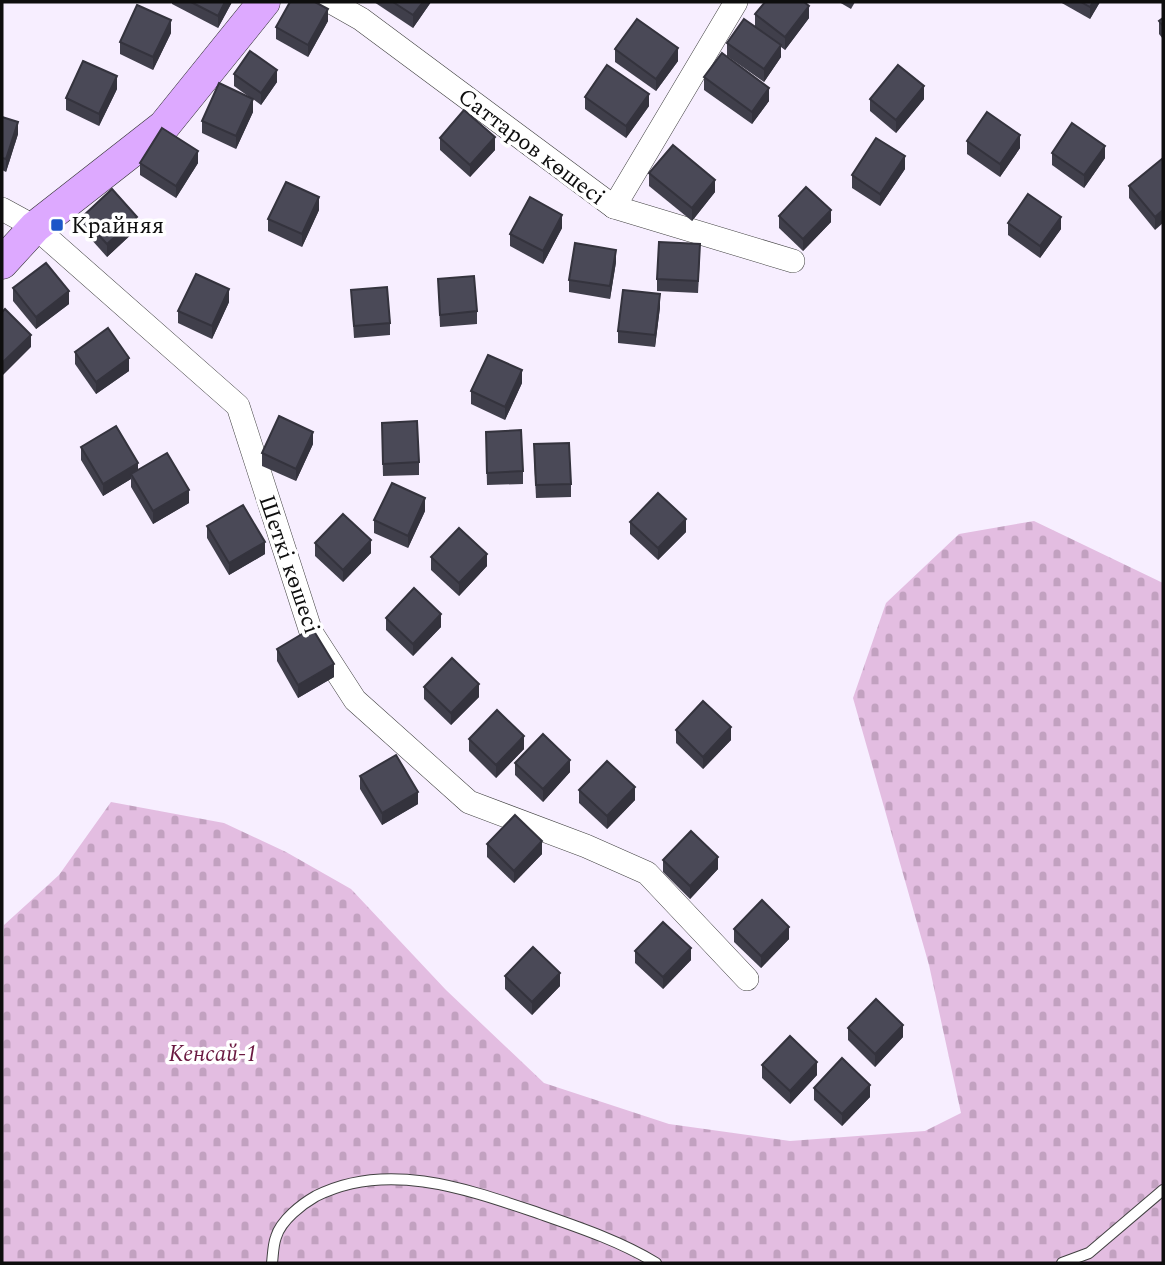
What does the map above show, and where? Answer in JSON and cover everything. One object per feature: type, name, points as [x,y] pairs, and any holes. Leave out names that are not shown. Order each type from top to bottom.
[{"type":"street","points":[[2,263],[35,227],[163,126],[264,2]]},
{"type":"street","name":"Саттаров көшесі","points":[[331,2],[361,19],[614,207],[793,261]]},
{"type":"street","points":[[614,207],[736,2]]},
{"type":"street","name":"Шеткі көшесі","points":[[2,209],[35,227],[238,407],[310,632],[355,700],[469,803],[586,846],[647,873],[747,979]]},
{"type":"lane","points":[[272,1263],[276,1234],[302,1204],[342,1183],[388,1177],[474,1191],[566,1223],[639,1252],[656,1263]]},
{"type":"lane","points":[[1062,1263],[1089,1253],[1163,1190]]},
{"type":"green space","name":"Кенсай-1","points":[[1034,521],[1163,583],[1163,1263],[2,1263],[4,925],[59,875],[111,802],[224,823],[286,852],[351,889],[446,990],[544,1083],[669,1124],[790,1141],[925,1131],[961,1113],[929,965],[853,698],[886,603],[959,534]]},
{"type":"building","points":[[191,2],[225,2],[218,16]]},
{"type":"building","points":[[290,2],[315,2],[328,9],[308,45],[276,27]]},
{"type":"building","points":[[393,2],[423,2],[413,15]]},
{"type":"building","points":[[765,2],[804,2],[809,6],[785,37],[755,14]]},
{"type":"building","points":[[137,5],[171,20],[153,57],[120,42]]},
{"type":"building","points":[[637,19],[678,48],[656,79],[615,49]]},
{"type":"building","points":[[744,19],[781,45],[764,69],[727,43]]},
{"type":"building","points":[[250,51],[277,70],[261,93],[234,74]]},
{"type":"building","points":[[722,53],[769,88],[752,112],[704,77]]},
{"type":"building","points":[[83,61],[117,76],[99,114],[66,98]]},
{"type":"building","points":[[607,65],[649,94],[626,126],[585,97]]},
{"type":"building","points":[[898,65],[924,86],[896,120],[870,99]]},
{"type":"building","points":[[219,83],[253,99],[236,136],[202,121]]},
{"type":"building","points":[[464,110],[495,137],[470,165],[440,138]]},
{"type":"building","points":[[987,112],[1020,135],[1000,164],[967,141]]},
{"type":"building","points":[[2,117],[18,122],[6,159],[2,158]]},
{"type":"building","points":[[1072,123],[1105,146],[1084,175],[1052,153]]},
{"type":"building","points":[[162,128],[198,151],[176,186],[140,163]]},
{"type":"building","points":[[876,138],[905,156],[880,194],[852,175]]},
{"type":"building","points":[[673,145],[715,180],[692,208],[649,173]]},
{"type":"building","points":[[1163,158],[1163,210],[1155,217],[1129,186]]},
{"type":"building","points":[[286,182],[319,197],[302,234],[268,219]]},
{"type":"building","points":[[806,187],[831,210],[803,239],[779,216]]},
{"type":"building","points":[[112,189],[137,217],[107,244],[82,217]]},
{"type":"building","points":[[1028,194],[1061,217],[1040,246],[1008,223]]},
{"type":"building","points":[[530,197],[562,215],[543,251],[510,234]]},
{"type":"building","points":[[659,242],[700,244],[698,281],[657,279]]},
{"type":"building","points":[[575,243],[616,250],[610,286],[569,280]]},
{"type":"building","points":[[46,263],[69,291],[36,317],[13,288]]},
{"type":"building","points":[[196,274],[229,289],[212,326],[178,311]]},
{"type":"building","points":[[474,276],[477,311],[440,315],[438,279]]},
{"type":"building","points":[[387,287],[390,323],[354,326],[351,290]]},
{"type":"building","points":[[623,290],[660,294],[655,335],[618,331]]},
{"type":"building","points":[[5,309],[31,335],[2,363],[2,312]]},
{"type":"building","points":[[108,328],[129,358],[96,382],[75,352]]},
{"type":"building","points":[[488,355],[522,370],[505,407],[471,391]]},
{"type":"building","points":[[279,416],[313,432],[296,469],[262,453]]},
{"type":"building","points":[[417,421],[419,462],[383,464],[382,423]]},
{"type":"building","points":[[116,426],[138,463],[103,484],[81,447]]},
{"type":"building","points":[[521,430],[523,471],[487,473],[486,432]]},
{"type":"building","points":[[569,443],[571,484],[536,485],[534,444]]},
{"type":"building","points":[[167,453],[189,490],[153,511],[131,474]]},
{"type":"building","points":[[392,483],[425,498],[408,536],[374,520]]},
{"type":"building","points":[[658,493],[686,519],[658,548],[630,522]]},
{"type":"building","points":[[243,505],[265,542],[229,563],[207,526]]},
{"type":"building","points":[[343,514],[371,540],[343,570],[315,543]]},
{"type":"building","points":[[459,528],[487,554],[459,583],[431,557]]},
{"type":"building","points":[[414,588],[441,614],[413,644],[386,618]]},
{"type":"building","points":[[312,628],[334,664],[298,685],[277,649]]},
{"type":"building","points":[[452,658],[479,684],[451,713],[424,687]]},
{"type":"building","points":[[703,701],[731,727],[703,757],[676,730]]},
{"type":"building","points":[[497,710],[524,736],[496,765],[469,739]]},
{"type":"building","points":[[543,734],[570,760],[543,789],[515,763]]},
{"type":"building","points":[[396,755],[418,792],[382,813],[360,776]]},
{"type":"building","points":[[607,761],[635,787],[607,816],[579,790]]},
{"type":"building","points":[[515,815],[542,841],[514,871],[487,844]]},
{"type":"building","points":[[691,831],[718,857],[690,886],[663,860]]},
{"type":"building","points":[[762,900],[789,927],[761,956],[734,929]]},
{"type":"building","points":[[663,922],[691,948],[663,977],[635,951]]},
{"type":"building","points":[[533,947],[560,973],[532,1002],[505,976]]},
{"type":"building","points":[[876,999],[903,1025],[875,1054],[848,1028]]},
{"type":"building","points":[[790,1036],[817,1062],[790,1091],[762,1065]]},
{"type":"building","points":[[842,1058],[870,1085],[842,1114],[814,1088]]},
{"type":"place","name":"Крайняя","points":[[57,225]]}]
